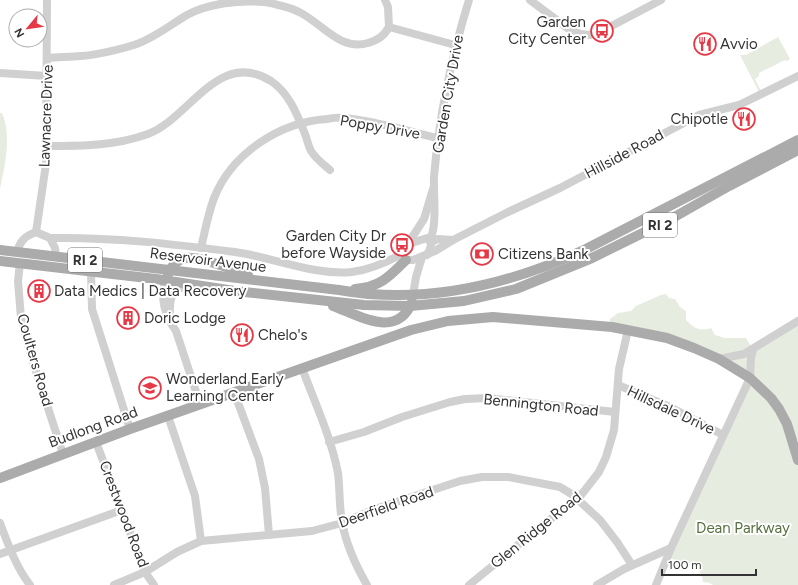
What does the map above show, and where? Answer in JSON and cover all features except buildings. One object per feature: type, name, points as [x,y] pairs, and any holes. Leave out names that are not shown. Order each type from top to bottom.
[{"type":"main road","name":"RI 2","points":[[413,295],[455,291],[483,286],[521,276],[554,264],[798,140]]},
{"type":"main road","name":"RI 2","points":[[410,306],[476,298],[516,289],[536,281],[592,258],[663,223],[798,150]]},
{"type":"main road","name":"Reservoir Avenue","points":[[0,250],[169,270],[179,260],[188,257],[222,266],[264,281],[373,295],[413,295]]},
{"type":"main road","points":[[339,290],[363,289],[381,283],[403,258]]},
{"type":"main road","name":"Reservoir Avenue","points":[[0,261],[318,300],[364,305],[410,306]]},
{"type":"main road","points":[[165,281],[169,270]]},
{"type":"main road","points":[[318,300],[365,319],[381,323],[398,320],[405,314],[410,306],[413,295]]},
{"type":"main road","name":"Budlong Road","points":[[0,478],[130,429],[302,368],[411,330],[448,321],[479,318],[509,318],[612,327],[628,330]]},
{"type":"main road","points":[[628,330],[667,338],[694,348],[718,359],[750,378],[771,398],[779,409],[796,441],[797,456]]},
{"type":"street","name":"Lawnacre Drive","points":[[36,232],[46,164],[47,0]]},
{"type":"street","points":[[47,58],[82,56],[111,51],[136,44],[160,32],[189,14],[211,6],[235,1],[264,2],[299,12],[344,42],[354,45],[373,41],[384,35],[389,27],[388,7],[385,0]]},
{"type":"street","name":"Garden City Drive","points":[[413,295],[416,277],[424,256],[431,246],[430,241],[434,233],[433,189],[437,138],[455,45],[469,0]]},
{"type":"street","points":[[530,0],[570,30],[581,34],[590,35],[602,31],[661,0]]},
{"type":"street","points":[[389,27],[455,45]]},
{"type":"street","points":[[46,146],[110,144],[130,140],[150,133],[172,120],[205,88],[226,75],[238,72],[259,75],[270,80],[279,87],[289,99],[301,123],[311,150],[319,162],[330,170]]},
{"type":"street","points":[[0,73],[47,76]]},
{"type":"street","name":"Hillside Road","points":[[424,256],[435,251],[451,240],[560,188],[699,115],[739,105],[798,76]]},
{"type":"street","name":"Poppy Drive","points":[[201,248],[206,224],[214,198],[230,170],[247,151],[270,136],[291,126],[314,120],[344,118],[371,122],[437,138]]},
{"type":"street","name":"Garden City Drive","points":[[403,258],[402,250],[424,219],[433,189]]},
{"type":"street","points":[[434,225],[451,240]]},
{"type":"street","points":[[17,252],[24,238],[36,232],[50,238],[115,239],[162,242],[237,252],[334,272],[351,272],[368,269],[403,258],[413,260],[424,256]]},
{"type":"street","points":[[50,238],[55,248],[56,256]]},
{"type":"street","points":[[407,245],[427,238],[430,241]]},
{"type":"street","name":"Hillside Road","points":[[430,241],[438,239],[451,240]]},
{"type":"street","name":"Coulters Road","points":[[20,263],[18,281],[20,318],[63,454]]},
{"type":"street","points":[[91,272],[92,309],[130,429]]},
{"type":"street","points":[[165,281],[163,290],[164,310],[176,331],[200,404]]},
{"type":"street","points":[[170,322],[171,298],[177,289],[189,285]]},
{"type":"street","points":[[718,359],[736,356],[753,350],[798,321]]},
{"type":"street","name":"Glen Ridge Road","points":[[469,585],[545,523],[578,499],[599,472],[606,457],[614,430],[619,369],[628,330]]},
{"type":"street","points":[[656,585],[671,548],[750,378],[753,350]]},
{"type":"street","points":[[302,368],[329,442],[338,474],[342,523],[354,560],[367,585]]},
{"type":"street","name":"Hillsdale Drive","points":[[618,385],[672,408],[723,435]]},
{"type":"street","points":[[234,392],[259,459],[265,488],[269,535]]},
{"type":"street","name":"Bennington Road","points":[[329,442],[364,432],[402,417],[450,402],[465,400],[488,398],[615,412]]},
{"type":"street","points":[[168,416],[195,496],[201,541]]},
{"type":"street","name":"Crestwood Road","points":[[96,442],[145,572],[154,585]]},
{"type":"street","name":"Deerfield Road","points":[[114,585],[145,572],[177,552],[201,541],[312,531],[342,523],[375,509],[452,483],[482,477],[508,477],[560,487],[578,499],[600,520],[632,565]]},
{"type":"street","points":[[0,554],[122,510]]},
{"type":"street","points":[[0,523],[10,550],[24,578],[30,585]]},
{"type":"street","points":[[597,585],[632,565],[671,548]]},
{"type":"green space","points":[[778,37],[790,59],[759,73],[759,76],[755,79],[761,91],[759,92],[740,55],[746,55]]},
{"type":"green space","points":[[0,113],[2,113],[7,131],[7,151],[0,189]]},
{"type":"green space","name":"Dean Parkway","points":[[666,294],[669,298],[675,299],[680,307],[686,311],[686,320],[694,327],[703,330],[711,328],[715,335],[725,338],[746,338],[752,348],[798,321],[798,440],[794,442],[798,464],[798,585],[713,585],[703,582],[702,576],[694,563],[683,563],[667,557],[749,378],[701,351],[610,327],[610,319],[618,313],[631,311],[636,306]]},
{"type":"place","name":"Garden City Center","points":[[602,31]]},
{"type":"place","name":"Avvio","points":[[705,44]]},
{"type":"place","name":"Chipotle","points":[[744,119]]},
{"type":"place","name":"Garden City Dr before Wayside","points":[[402,245]]},
{"type":"place","name":"Citizens Bank","points":[[482,254]]},
{"type":"place","name":"Data Medics | Data Recovery","points":[[39,291]]},
{"type":"place","name":"Doric Lodge","points":[[128,318]]},
{"type":"place","name":"Chelo's","points":[[242,335]]},
{"type":"place","name":"Wonderland Early Learning Center","points":[[150,388]]}]
